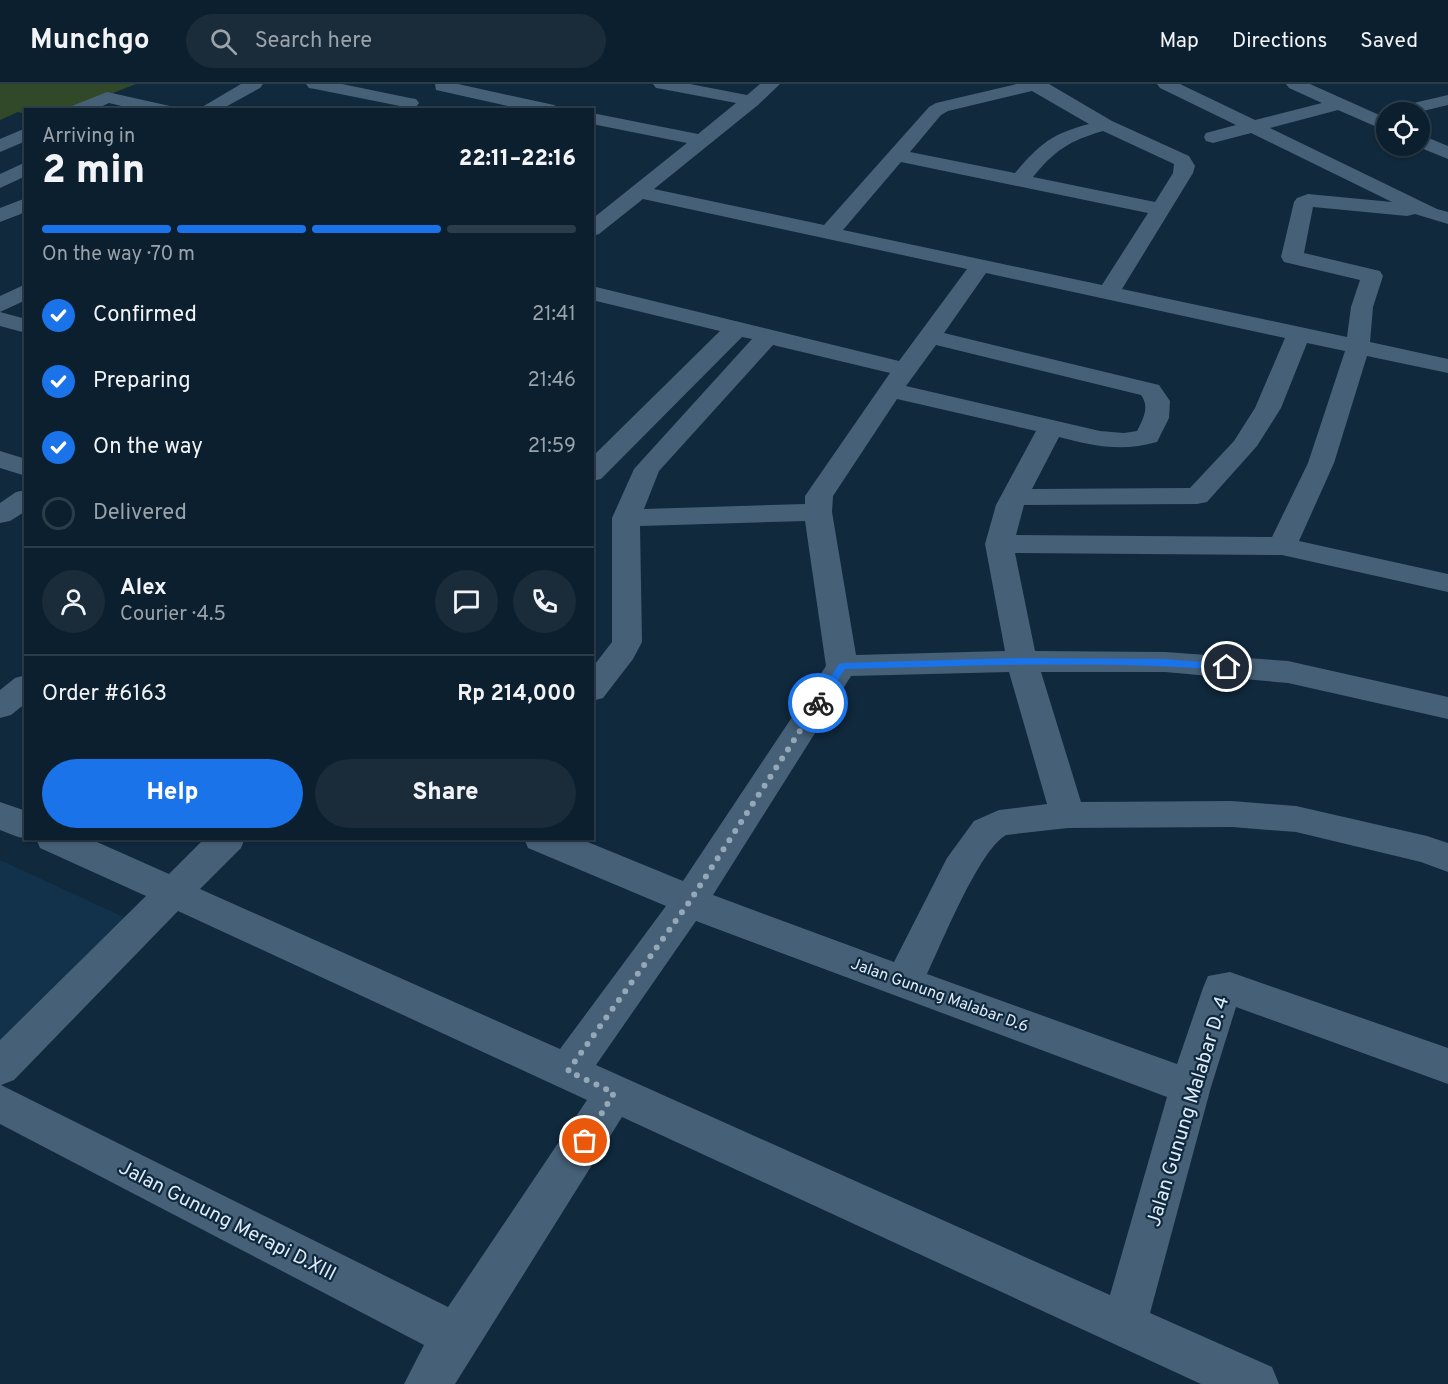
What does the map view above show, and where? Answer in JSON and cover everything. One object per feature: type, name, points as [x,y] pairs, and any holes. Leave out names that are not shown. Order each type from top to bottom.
[{"type":"street","points":[[210,108],[254,84]]},
{"type":"street","points":[[315,84],[410,103]]},
{"type":"street","points":[[662,84],[752,101]]},
{"type":"street","points":[[596,223],[639,192],[771,84]]},
{"type":"street","points":[[1166,84],[1439,216]]},
{"type":"street","points":[[1295,84],[1376,118]]},
{"type":"street","points":[[394,108],[410,103],[444,85],[545,108]]},
{"type":"street","points":[[829,234],[935,111],[942,107],[1037,85],[1105,125],[1182,160],[1185,166],[1109,292]]},
{"type":"street","points":[[82,108],[107,97],[155,108]]},
{"type":"street","points":[[1430,104],[1448,100]]},
{"type":"street","points":[[1214,137],[1340,104]]},
{"type":"street","points":[[594,118],[703,141]]},
{"type":"street","points":[[1020,180],[1044,151],[1073,134],[1105,125]]},
{"type":"street","points":[[0,146],[24,135]]},
{"type":"street","points":[[1430,145],[1448,153]]},
{"type":"street","points":[[0,152],[24,158]]},
{"type":"street","points":[[895,155],[1160,209]]},
{"type":"street","points":[[0,182],[24,169]]},
{"type":"street","points":[[1282,546],[1321,463],[1358,347],[1362,307],[1372,276],[1292,257],[1304,202],[1308,200],[1310,186],[1348,172]]},
{"type":"street","points":[[639,192],[1448,366]]},
{"type":"street","points":[[1308,200],[1439,216]]},
{"type":"street","points":[[0,216],[24,205]]},
{"type":"street","points":[[568,1071],[690,901],[842,666],[818,512],[819,496],[898,380],[980,266]]},
{"type":"street","points":[[0,305],[20,284]]},
{"type":"street","points":[[594,293],[768,336],[898,380],[1051,427],[1117,441],[1137,441],[1148,436],[1160,406],[1158,397],[1150,390],[929,336]]},
{"type":"street","points":[[0,319],[24,325]]},
{"type":"street","points":[[594,470],[737,328]]},
{"type":"street","points":[[1015,497],[1197,496],[1244,446],[1268,408],[1298,335]]},
{"type":"street","points":[[594,687],[622,652],[627,642],[626,518],[647,469],[768,336]]},
{"type":"street","points":[[1051,427],[1010,505],[999,544],[1022,661],[1068,815]]},
{"type":"street","points":[[0,459],[24,467]]},
{"type":"street","points":[[0,515],[24,499]]},
{"type":"street","points":[[626,518],[818,512]]},
{"type":"street","points":[[999,544],[1282,546],[1448,583]]},
{"type":"street","points":[[842,666],[1022,661],[1165,662],[1288,672],[1448,708]]},
{"type":"street","points":[[0,707],[24,688]]},
{"type":"street","points":[[904,980],[960,868],[986,830],[999,823],[1068,815],[1232,814],[1296,819],[1427,850],[1448,858]]},
{"type":"street","points":[[0,815],[24,825]]},
{"type":"street","points":[[57,840],[1255,1384]]},
{"type":"street","points":[[0,1067],[226,840]]},
{"type":"street","name":"Jalan Gunung Malabar D.6","points":[[546,840],[690,901],[1190,1087]]},
{"type":"street","name":"Jalan Gunung Malabar D. 4","points":[[1123,1324],[1135,1290],[1190,1087],[1222,987],[1448,1066]]},
{"type":"street","points":[[428,1384],[456,1336],[585,1141],[614,1093]]},
{"type":"street","name":"Jalan Gunung Merapi D.XIII","points":[[0,1103],[456,1336]]},
{"type":"shaded area","points":[[0,860],[130,920],[0,1051]]},
{"type":"green space","points":[[0,84],[136,84],[75,108],[24,108],[24,114],[18,112],[0,120]]},
{"type":"way so far","points":[[585,1141],[614,1093],[568,1071],[690,901],[818,703]]},
{"type":"route","points":[[818,703],[842,666],[1022,661],[1165,662],[1227,667]]}]
